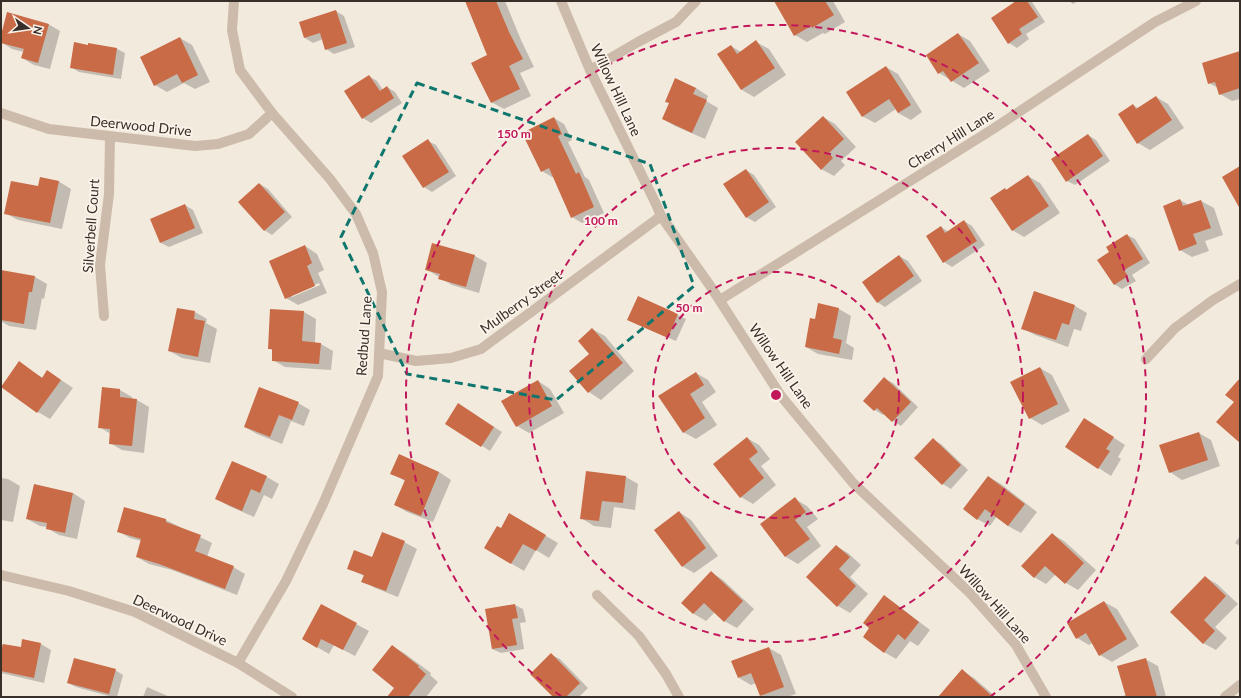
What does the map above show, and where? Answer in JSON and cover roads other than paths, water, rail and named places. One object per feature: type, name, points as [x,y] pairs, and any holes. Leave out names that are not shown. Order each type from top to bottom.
[{"type":"street","name":"Redbud Lane","points":[[234,1],[232,30],[240,70],[272,113],[330,179],[356,214],[373,253],[382,292],[378,376],[323,504],[286,581],[238,663]]},
{"type":"street","name":"Willow Hill Lane","points":[[561,1],[590,70],[661,216],[720,300],[781,396],[853,483],[969,592],[1016,644],[1046,697]]},
{"type":"street","points":[[590,70],[676,22],[696,1]]},
{"type":"street","name":"Cherry Hill Lane","points":[[720,300],[992,129],[1155,22],[1196,1]]},
{"type":"street","name":"Deerwood Drive","points":[[1,113],[49,129],[195,146],[218,144],[249,134],[272,113]]},
{"type":"street","name":"Silverbell Court","points":[[104,316],[100,265],[109,194],[110,137]]},
{"type":"street","name":"Mulberry Street","points":[[380,353],[416,361],[451,358],[481,349],[661,216]]},
{"type":"street","points":[[1146,359],[1175,328],[1213,300],[1240,284]]},
{"type":"street","name":"Deerwood Drive","points":[[1,575],[69,591],[135,612],[238,663],[292,697]]},
{"type":"street","points":[[597,595],[639,636],[666,674],[679,697]]},
{"type":"street","points":[[1225,697],[1240,685]]}]
